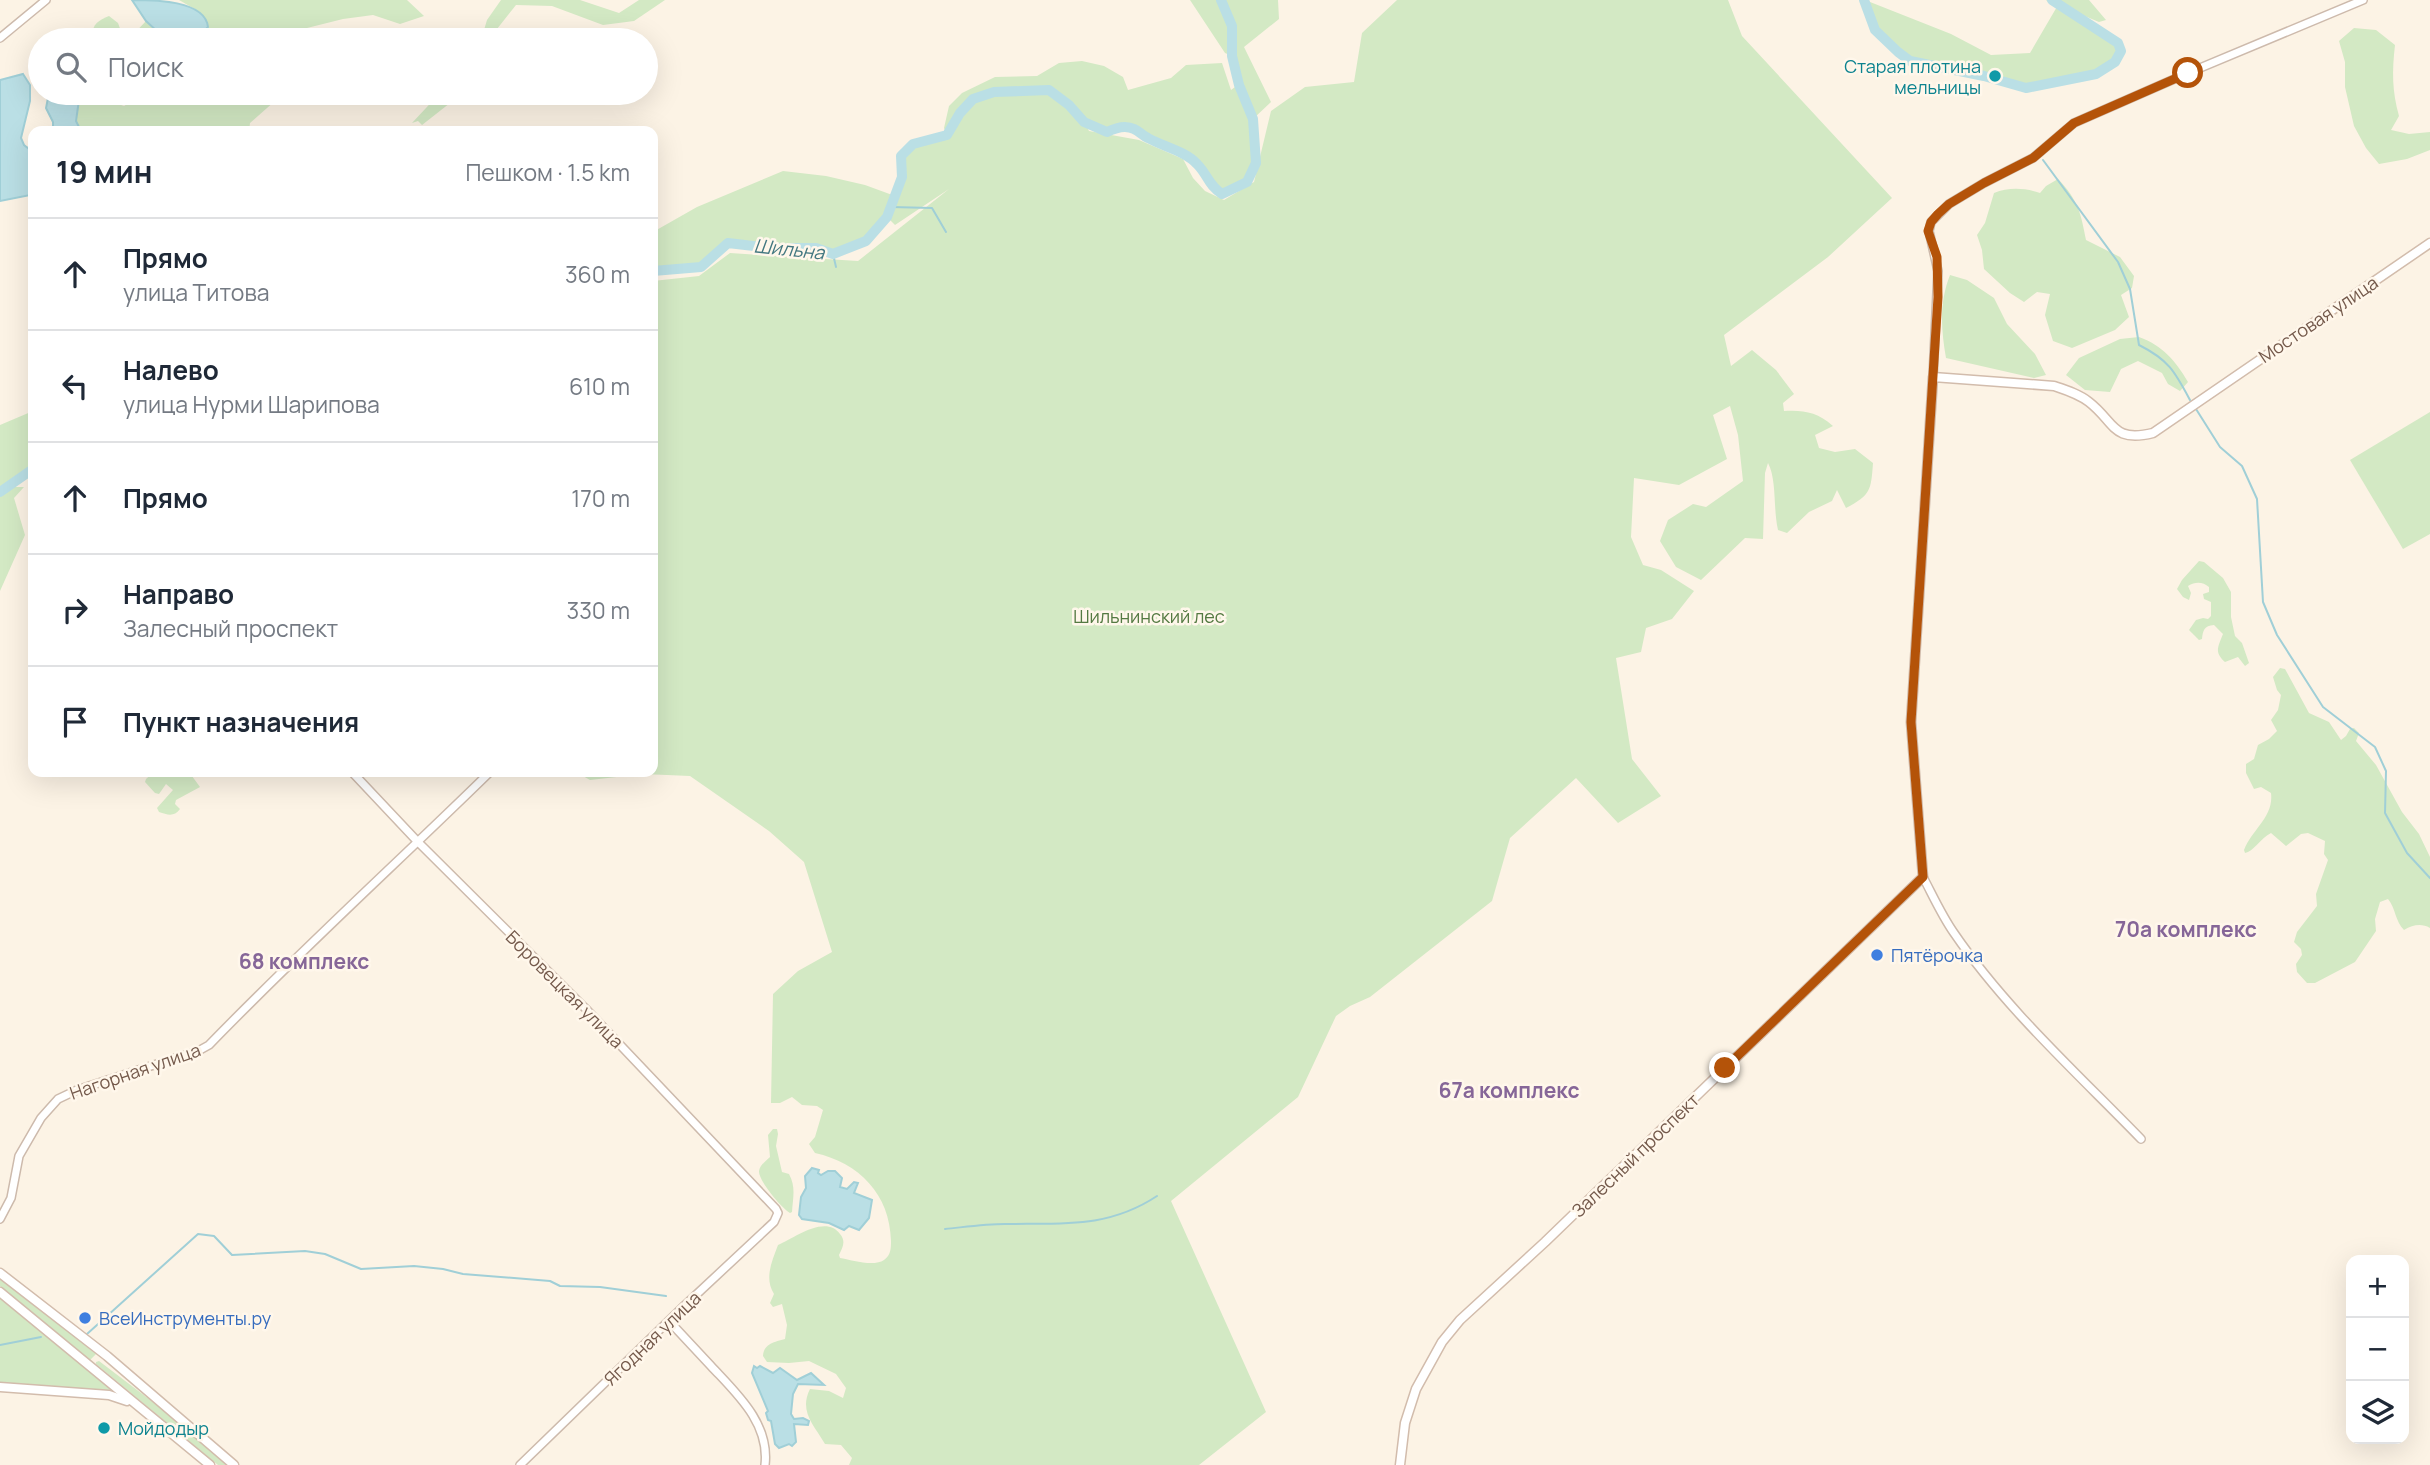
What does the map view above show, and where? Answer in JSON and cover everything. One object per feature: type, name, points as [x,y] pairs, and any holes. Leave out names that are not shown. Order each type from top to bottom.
[{"type":"main road","name":"Мостовая улица","points":[[1933,377],[2054,386],[2072,391],[2091,403],[2112,428],[2125,436],[2138,437],[2152,433],[2430,243]]},
{"type":"main road","points":[[1923,877],[1911,736],[1933,377]]},
{"type":"main road","name":"Залесный проспект","points":[[1400,1465],[1405,1423],[1416,1389],[1442,1342],[1460,1320],[1574,1214],[1923,877]]},
{"type":"main road","points":[[0,1273],[107,1356],[234,1465]]},
{"type":"main road","points":[[0,1292],[210,1465]]},
{"type":"main road","points":[[93,1367],[94,1359],[107,1356]]},
{"type":"main road","points":[[4,1387],[109,1395],[120,1397],[142,1409]]},
{"type":"street","points":[[0,38],[46,0]]},
{"type":"street","points":[[1933,377],[1938,271],[1928,231],[1931,222],[1949,204],[2033,158],[2074,123],[2363,0]]},
{"type":"street","name":"Боровецкая улица","points":[[357,777],[417,841],[586,1009],[776,1209]]},
{"type":"street","name":"Нагорная улица","points":[[0,1219],[11,1198],[19,1156],[41,1118],[58,1099],[209,1045],[485,777]]},
{"type":"street","points":[[1923,877],[1953,932],[1989,979],[2141,1139]]},
{"type":"street","name":"Ягодная улица","points":[[520,1465],[775,1222],[778,1213],[776,1209]]},
{"type":"street","points":[[669,1321],[750,1411],[762,1436],[765,1465]]},
{"type":"green space","points":[[179,0],[407,0],[424,16],[400,24],[373,15],[307,28],[176,28],[200,12]]},
{"type":"green space","points":[[501,0],[580,0],[619,13],[639,0],[665,0],[634,21],[603,25],[552,6],[516,5],[498,28],[485,28]]},
{"type":"green space","name":"Шильнинский лес","points":[[1190,0],[1278,0],[1279,19],[1244,47],[1271,102],[1253,119],[1256,163],[1247,182],[1222,194],[1192,160],[1136,130],[1120,128],[1107,132],[1085,123],[1089,131],[1139,140],[1183,159],[1193,178],[1205,191],[1224,200],[1254,182],[1271,111],[1305,87],[1354,82],[1362,33],[1397,0],[1728,0],[1742,36],[1892,198],[1828,257],[1724,335],[1731,366],[1752,350],[1776,370],[1794,394],[1783,403],[1784,411],[1810,413],[1833,426],[1815,435],[1819,448],[1835,452],[1855,449],[1873,463],[1870,486],[1865,495],[1846,508],[1837,490],[1832,501],[1809,512],[1787,533],[1778,530],[1773,478],[1768,463],[1765,473],[1763,539],[1745,538],[1701,580],[1676,567],[1660,541],[1668,520],[1693,504],[1706,507],[1743,481],[1738,435],[1730,406],[1713,415],[1727,459],[1679,485],[1634,478],[1631,537],[1643,565],[1661,570],[1694,591],[1672,619],[1646,628],[1641,652],[1616,658],[1632,759],[1661,796],[1618,823],[1576,778],[1510,838],[1492,901],[1370,997],[1336,1016],[1298,1097],[1171,1201],[1266,1412],[1199,1465],[849,1465],[852,1458],[841,1445],[825,1444],[812,1424],[806,1404],[810,1389],[829,1391],[843,1398],[846,1388],[836,1374],[809,1361],[767,1362],[763,1356],[768,1346],[785,1339],[787,1325],[782,1304],[773,1307],[770,1303],[774,1294],[770,1270],[778,1245],[810,1229],[827,1226],[834,1228],[843,1239],[840,1258],[880,1262],[888,1256],[891,1246],[885,1209],[869,1183],[845,1164],[815,1153],[809,1144],[815,1137],[823,1110],[817,1106],[802,1105],[792,1097],[780,1103],[771,1103],[773,994],[798,971],[832,952],[804,862],[769,831],[690,776],[658,775],[658,280],[699,276],[730,253],[858,261],[949,189],[895,225],[887,217],[866,241],[833,254],[816,248],[770,248],[728,243],[701,267],[658,271],[658,229],[697,207],[783,171],[826,176],[865,185],[895,196],[902,177],[901,156],[913,144],[947,135],[944,128],[949,106],[962,93],[995,77],[1037,76],[1059,63],[1082,61],[1104,66],[1123,77],[1128,90],[1171,78],[1186,65],[1222,63],[1231,90],[1239,84],[1232,56],[1225,53]]},
{"type":"green space","points":[[1865,0],[1951,34],[1991,55],[2030,53],[2058,5],[2051,5],[2046,0],[2089,0],[2106,20],[2099,22],[2063,7],[2104,31],[2121,51],[2115,62],[2096,74],[2026,88],[1984,76],[1910,61],[1875,30]]},
{"type":"green space","points":[[109,16],[120,28],[93,28]]},
{"type":"green space","points":[[146,21],[154,28],[139,28]]},
{"type":"green space","points":[[2354,28],[2376,30],[2395,45],[2393,81],[2399,116],[2391,130],[2409,134],[2430,132],[2430,150],[2407,159],[2379,164],[2366,148],[2354,126],[2345,87],[2345,62],[2339,41]]},
{"type":"green space","points":[[78,105],[270,105],[250,126],[78,126],[76,121]]},
{"type":"green space","points":[[429,105],[447,105],[422,125],[418,121],[412,123]]},
{"type":"green space","points":[[2058,179],[2078,207],[2086,240],[2120,257],[2134,276],[2132,288],[2121,295],[2129,317],[2115,330],[2072,348],[2053,341],[2045,315],[2050,294],[2037,292],[2024,302],[2010,293],[1984,269],[1977,235],[1985,223],[1994,193],[2017,189],[2040,193]]},
{"type":"green space","points":[[1950,275],[1967,280],[1994,298],[2007,324],[2035,354],[2046,375],[2034,378],[1946,358],[1942,316]]},
{"type":"green space","points":[[2139,337],[2162,349],[2178,367],[2188,382],[2180,391],[2168,384],[2162,373],[2138,361],[2121,369],[2110,392],[2085,390],[2066,375],[2079,358],[2120,339]]},
{"type":"green space","points":[[2430,412],[2430,534],[2403,549],[2350,460]]},
{"type":"green space","points":[[28,413],[28,472],[3,490],[24,487],[14,498],[25,535],[0,591],[0,425]]},
{"type":"green space","points":[[2199,561],[2223,578],[2231,592],[2231,617],[2235,636],[2242,643],[2249,663],[2245,666],[2238,657],[2225,662],[2219,655],[2218,649],[2223,634],[2214,625],[2206,627],[2202,639],[2199,640],[2189,630],[2196,620],[2208,619],[2211,616],[2211,602],[2204,599],[2203,594],[2209,592],[2209,587],[2199,583],[2188,586],[2191,593],[2189,600],[2177,589]]},
{"type":"green space","points":[[2280,668],[2285,669],[2309,713],[2329,722],[2341,740],[2350,729],[2354,728],[2359,733],[2356,741],[2376,765],[2402,812],[2419,834],[2430,857],[2430,928],[2417,925],[2404,930],[2388,899],[2380,902],[2375,919],[2376,931],[2355,962],[2315,983],[2307,983],[2297,972],[2296,964],[2302,955],[2301,949],[2294,942],[2297,932],[2317,906],[2316,894],[2328,860],[2324,854],[2325,841],[2308,833],[2301,834],[2286,846],[2271,833],[2251,850],[2245,853],[2244,850],[2266,816],[2271,801],[2271,793],[2261,787],[2254,789],[2246,773],[2246,764],[2254,759],[2258,745],[2277,731],[2271,720],[2278,710],[2281,695],[2273,677]]},
{"type":"green space","points":[[193,777],[200,787],[176,800],[175,804],[180,809],[171,815],[159,812],[157,808],[173,790],[166,784],[159,794],[155,793],[145,782],[146,779]]},
{"type":"green space","name":"Шильнинский лес","points":[[585,777],[616,777],[590,780]]},
{"type":"green space","points":[[773,1129],[777,1129],[776,1146],[782,1172],[789,1174],[793,1183],[790,1213],[771,1194],[759,1171],[770,1157],[768,1135]]},
{"type":"green space","points":[[0,1279],[96,1354],[90,1360],[0,1286]]},
{"type":"green space","points":[[0,1295],[116,1392],[0,1384]]},
{"type":"green space","points":[[99,1361],[162,1409],[228,1465],[218,1465],[96,1364]]},
{"type":"water","points":[[132,0],[177,3],[198,11],[205,18],[208,27],[154,28]]},
{"type":"water","points":[[23,74],[28,82],[29,105],[21,138],[28,148],[28,195],[0,201],[0,80]]},
{"type":"water","points":[[47,105],[78,105],[76,121],[78,126],[53,126]]},
{"type":"water","points":[[812,1168],[819,1170],[821,1175],[835,1171],[842,1178],[840,1187],[847,1189],[854,1182],[858,1183],[854,1193],[872,1200],[869,1218],[859,1230],[849,1226],[844,1230],[829,1223],[802,1219],[799,1215],[801,1197],[806,1188],[805,1176]]},
{"type":"water","points":[[754,1366],[773,1373],[780,1368],[797,1380],[811,1373],[824,1385],[798,1384],[793,1394],[791,1414],[794,1419],[803,1418],[809,1421],[808,1425],[794,1424],[796,1442],[792,1446],[789,1444],[779,1448],[775,1444],[771,1421],[766,1413],[768,1411],[752,1373]]},
{"type":"waterway","name":"Шильна","points":[[658,271],[701,267],[728,243],[770,248],[816,248],[833,254],[866,241],[887,217],[902,177],[901,156],[913,144],[947,135],[960,113],[973,99],[994,92],[1049,90],[1069,105],[1084,122],[1107,132],[1120,127],[1131,128],[1187,156],[1222,194],[1247,182],[1256,163],[1253,119],[1239,85],[1232,56],[1232,26],[1221,0]]},
{"type":"waterway","name":"Шильна","points":[[1864,0],[1875,30],[1910,61],[1984,76],[2026,88],[2096,74],[2115,62],[2121,51],[2118,43],[2052,0]]},
{"type":"waterway","points":[[2043,160],[2118,262],[2130,289],[2139,345],[2158,356],[2170,368],[2190,400]]},
{"type":"waterway","points":[[891,207],[932,208],[946,232]]},
{"type":"waterway","points":[[833,254],[836,267]]},
{"type":"waterway","points":[[2196,409],[2220,447],[2242,466],[2257,499],[2263,602],[2277,635],[2323,707],[2375,747],[2386,771],[2385,813],[2407,853],[2430,878]]},
{"type":"waterway","name":"Шильна","points":[[0,492],[28,472]]},
{"type":"waterway","points":[[945,1229],[990,1224],[1083,1222],[1120,1214],[1157,1196]]},
{"type":"waterway","points":[[87,1334],[198,1234],[214,1236],[232,1255],[305,1251],[325,1254],[361,1269],[414,1266],[463,1274],[550,1281],[560,1286],[600,1287],[666,1296]]},
{"type":"waterway","points":[[0,1345],[41,1337]]},
{"type":"place","name":"Старая плотина мельницы","points":[[1995,76]]},
{"type":"place","name":"Пятёрочка","points":[[1877,955]]},
{"type":"place","name":"ВсеИнструменты.ру","points":[[85,1318]]},
{"type":"place","name":"Мойдодыр","points":[[104,1428]]},
{"type":"district","name":"70а комплекс","points":[[2186,929]]},
{"type":"district","name":"68 комплекс","points":[[304,961]]},
{"type":"district","name":"67а комплекс","points":[[1509,1090]]},
{"type":"route","points":[[1725,1068],[1923,877],[1911,722],[1938,297],[1937,257],[1928,231],[1931,222],[1949,204],[2049,147],[2074,123],[2188,73]]}]
